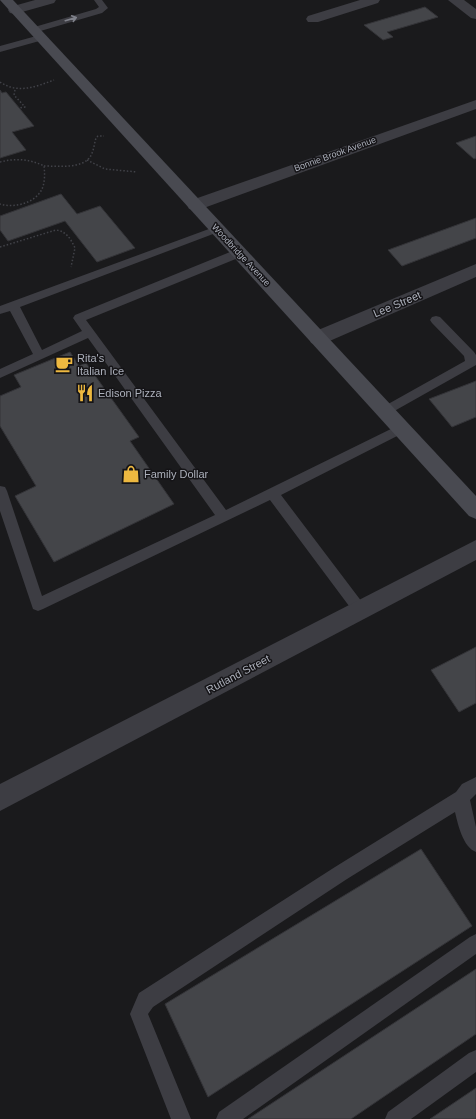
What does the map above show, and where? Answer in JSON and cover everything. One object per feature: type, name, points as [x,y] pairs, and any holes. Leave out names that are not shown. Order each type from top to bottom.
[{"type":"main road","name":"Woodbridge Avenue","points":[[10,5],[476,510]]},
{"type":"street","points":[[10,5],[49,0]]},
{"type":"street","points":[[313,19],[373,0]]},
{"type":"street","points":[[455,0],[476,14]]},
{"type":"street","name":"Bonnie Brook Avenue","points":[[195,205],[476,104]]},
{"type":"street","name":"Lee Street","points":[[318,338],[476,270]]},
{"type":"street","name":"Rutland Street","points":[[0,798],[476,549]]},
{"type":"lane","points":[[0,49],[99,11],[104,8],[98,0]]},
{"type":"lane","points":[[0,310],[217,229]]},
{"type":"lane","points":[[224,517],[79,318],[239,253]]},
{"type":"lane","points":[[13,305],[39,356]]},
{"type":"lane","points":[[385,411],[471,363],[470,356],[436,320]]},
{"type":"lane","points":[[0,374],[90,333]]},
{"type":"lane","points":[[0,491],[38,605],[224,517],[401,429]]},
{"type":"lane","points":[[272,493],[360,610]]},
{"type":"lane","points":[[181,1119],[139,1014],[146,1000],[341,873],[462,798],[468,790],[476,785]]},
{"type":"lane","points":[[462,798],[463,812],[471,835],[476,844]]},
{"type":"lane","points":[[226,1119],[476,943]]},
{"type":"lane","points":[[395,1119],[476,1060]]},
{"type":"path","points":[[0,82],[9,88],[16,90],[36,87],[54,80]]},
{"type":"path","points":[[16,90],[14,95],[25,107],[19,108]]},
{"type":"path","points":[[0,162],[13,159],[23,160],[44,166],[69,165],[90,158],[96,138],[98,136],[104,136]]},
{"type":"path","points":[[87,160],[96,166],[110,171],[137,172]]},
{"type":"path","points":[[0,204],[7,206],[21,204],[36,197],[43,186],[45,171],[44,166]]},
{"type":"path","points":[[0,247],[60,230],[68,237],[75,248],[74,259],[70,272]]},
{"type":"building","points":[[425,7],[438,17],[387,32],[393,37],[383,40],[364,25]]},
{"type":"building","points":[[0,90],[2,93],[6,92],[34,126],[12,132],[26,150],[0,158]]},
{"type":"building","points":[[476,136],[476,158],[474,159],[456,143]]},
{"type":"building","points":[[61,194],[77,214],[100,206],[135,248],[97,262],[65,221],[8,241],[0,230],[0,216]]},
{"type":"building","points":[[476,218],[476,238],[402,266],[388,250]]},
{"type":"building","points":[[70,352],[79,366],[86,363],[139,437],[130,441],[174,504],[54,562],[15,496],[36,486],[0,426],[0,396],[21,387],[14,375]]},
{"type":"building","points":[[476,381],[476,417],[452,427],[429,399]]},
{"type":"building","points":[[476,647],[476,703],[459,712],[431,670]]},
{"type":"building","points":[[421,849],[472,926],[208,1097],[165,1004]]},
{"type":"building","points":[[476,969],[476,1034],[351,1119],[248,1119]]},
{"type":"building","points":[[476,1088],[476,1119],[430,1119]]},
{"type":"place","name":"Rita's Italian Ice","points":[[64,364]]},
{"type":"place","name":"Edison Pizza","points":[[85,393]]},
{"type":"place","name":"Family Dollar","points":[[131,474]]}]
